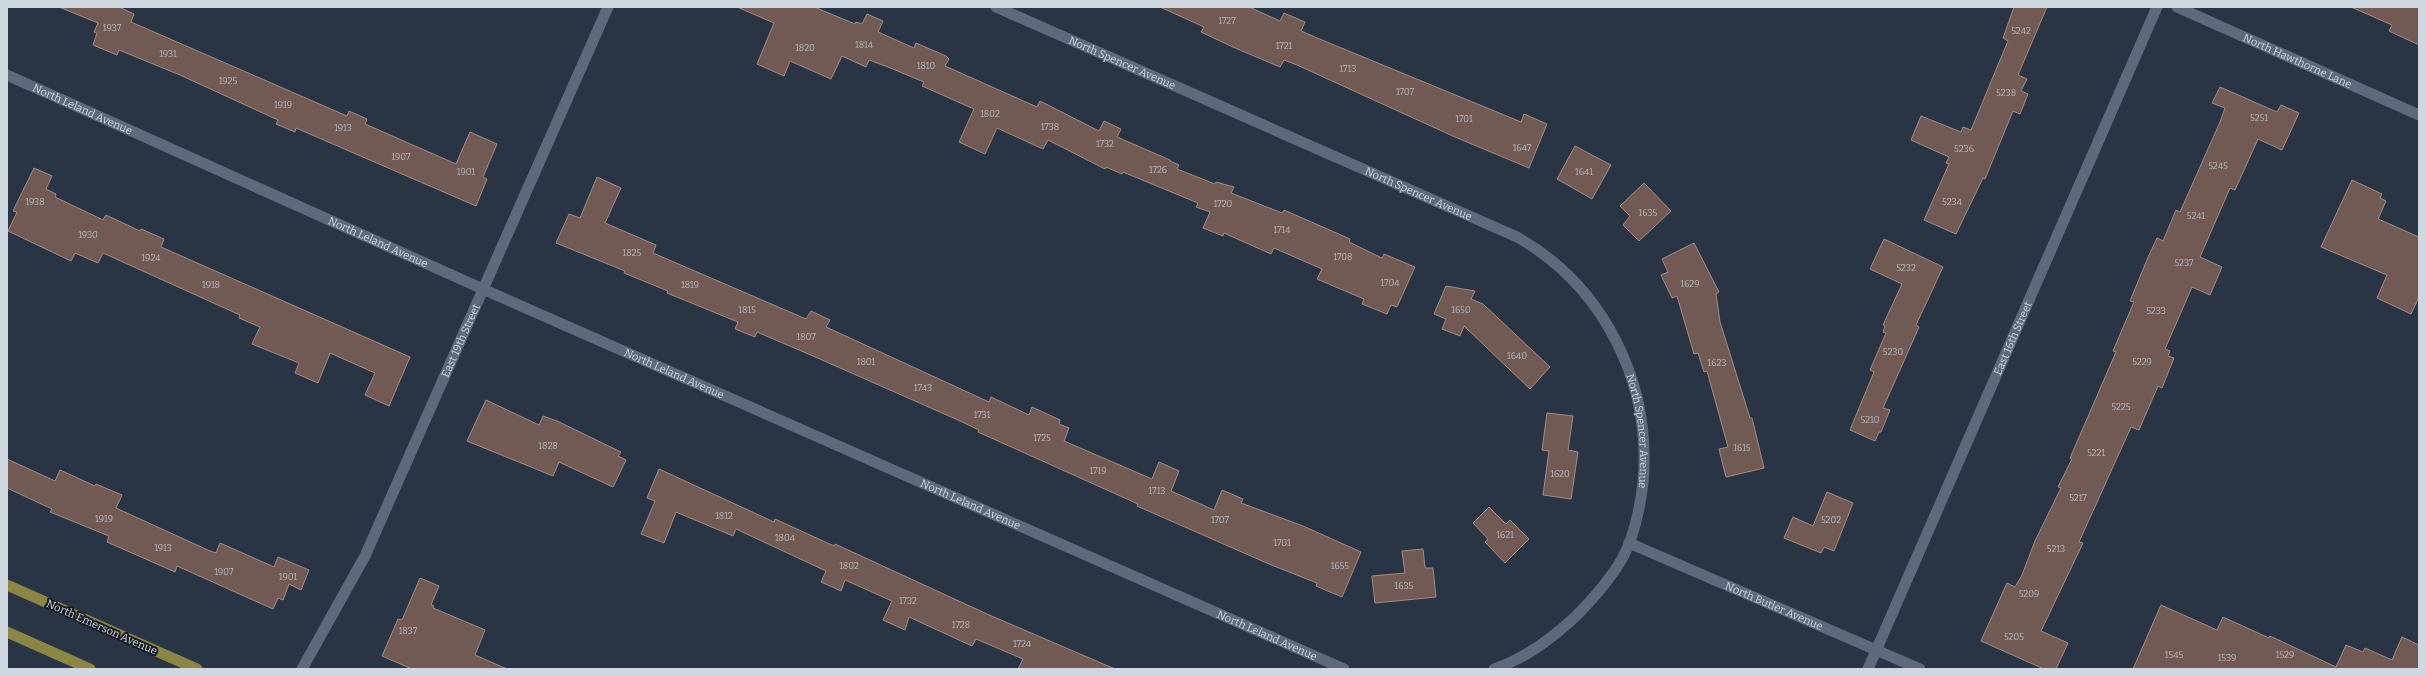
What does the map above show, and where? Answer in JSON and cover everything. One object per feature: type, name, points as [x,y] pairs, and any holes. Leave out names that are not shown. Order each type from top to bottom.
[{"type":"main road","name":"North Emerson Avenue","points":[[7,585],[197,669]]},
{"type":"main road","points":[[7,632],[90,669]]},
{"type":"street","name":"East 19th Street","points":[[302,669],[365,556],[485,290],[608,7]]},
{"type":"street","name":"North Spencer Avenue","points":[[996,7],[1517,238],[1554,263],[1578,286],[1600,312],[1626,360],[1636,391],[1643,424],[1644,467],[1641,500],[1629,543]]},
{"type":"street","name":"East 16th Street","points":[[1868,669],[2157,7]]},
{"type":"street","name":"North Hawthorne Lane","points":[[2177,7],[2419,115]]},
{"type":"street","name":"North Leland Avenue","points":[[7,75],[485,290],[1344,669]]},
{"type":"street","name":"North Butler Avenue","points":[[1629,543],[1920,669]]},
{"type":"street","points":[[1494,669],[1528,654],[1563,629],[1603,588],[1629,543]]},
{"type":"building","points":[[59,7],[119,7],[134,14],[131,22],[347,116],[349,111],[367,119],[365,124],[456,164],[470,132],[497,144],[483,177],[487,179],[476,206],[296,128],[295,132],[276,124],[278,120],[180,75],[119,50],[117,55],[93,45],[97,33],[94,32],[98,23]]},
{"type":"building","points":[[737,7],[814,7],[855,24],[856,22],[862,24],[867,14],[883,21],[878,32],[914,48],[916,43],[946,56],[949,59],[945,66],[1037,107],[1040,101],[1099,131],[1104,121],[1121,129],[1117,137],[1170,160],[1179,165],[1177,169],[1215,184],[1216,182],[1234,187],[1231,193],[1282,213],[1284,210],[1350,239],[1349,242],[1382,258],[1384,254],[1415,267],[1397,307],[1391,305],[1387,314],[1362,304],[1364,299],[1317,279],[1322,269],[1274,248],[1271,254],[1224,233],[1223,236],[1203,228],[1210,212],[1196,207],[1198,203],[1123,172],[1122,174],[1106,167],[1105,169],[1048,140],[1043,149],[997,128],[985,154],[959,142],[974,109],[922,86],[924,82],[888,67],[869,60],[866,67],[842,56],[831,79],[790,61],[784,76],[757,64],[774,23]]},
{"type":"building","points":[[1160,7],[1249,7],[1280,21],[1284,13],[1305,22],[1301,31],[1322,40],[1521,122],[1524,114],[1547,124],[1529,168],[1455,137],[1297,65],[1284,60],[1280,67],[1235,48],[1201,32],[1204,27]]},
{"type":"building","points":[[2014,7],[2047,7],[2018,75],[2027,79],[2021,91],[2028,94],[2020,114],[2013,111],[1985,179],[1983,178],[1956,234],[1924,220],[1949,164],[1946,163],[1949,157],[1911,140],[1921,116],[1961,132],[1963,127],[1971,130],[2008,41],[2003,38]]},
{"type":"building","points":[[2351,7],[2419,7],[2419,45],[2389,31],[2392,25]]},
{"type":"building","points":[[2220,87],[2277,112],[2281,105],[2299,113],[2282,150],[2258,139],[2235,190],[2230,188],[2200,257],[2222,267],[2210,295],[2192,287],[2165,349],[2170,351],[2168,356],[2174,358],[2162,388],[2158,386],[2139,430],[2131,427],[2079,542],[2083,543],[2041,631],[2068,643],[2056,669],[2044,669],[1981,641],[2007,583],[2015,587],[2022,575],[2035,541],[2061,488],[2058,487],[2072,459],[2070,458],[2116,352],[2113,351],[2134,302],[2130,301],[2149,255],[2157,238],[2163,241],[2176,210],[2180,212],[2220,122],[2225,108],[2212,103]]},
{"type":"building","points":[[1575,146],[1611,165],[1592,199],[1557,179]]},
{"type":"building","points":[[34,168],[52,176],[46,189],[56,194],[55,197],[103,220],[106,215],[140,231],[141,229],[164,239],[161,247],[410,357],[389,406],[365,395],[375,373],[330,353],[318,383],[295,373],[299,363],[252,344],[260,327],[239,318],[240,315],[103,253],[98,263],[75,253],[71,261],[8,231],[17,212],[13,211]]},
{"type":"building","points":[[597,177],[621,188],[605,223],[656,245],[653,253],[806,319],[811,311],[830,320],[826,327],[989,402],[991,397],[1029,415],[1032,407],[1060,420],[1059,424],[1069,428],[1064,441],[1152,479],[1159,462],[1179,471],[1171,491],[1214,510],[1222,490],[1243,499],[1241,503],[1303,526],[1361,552],[1342,597],[1316,586],[1317,583],[1269,564],[1137,506],[1138,504],[978,432],[979,430],[958,420],[757,332],[755,337],[735,329],[738,322],[667,293],[668,291],[624,273],[625,271],[556,243],[569,214],[580,218]]},
{"type":"building","points":[[2352,180],[2382,194],[2380,198],[2386,201],[2378,219],[2419,237],[2419,297],[2411,314],[2377,298],[2387,275],[2321,247]]},
{"type":"building","points":[[1644,183],[1671,211],[1639,241],[1623,225],[1630,216],[1620,206]]},
{"type":"building","points":[[1884,239],[1943,267],[1916,325],[1919,327],[1883,408],[1890,410],[1881,432],[1879,432],[1875,441],[1850,430],[1874,372],[1870,370],[1886,333],[1883,332],[1885,326],[1883,325],[1902,284],[1870,269]]},
{"type":"building","points":[[1694,243],[1719,292],[1716,294],[1720,322],[1750,418],[1752,418],[1764,468],[1726,477],[1719,449],[1728,447],[1707,371],[1704,372],[1698,353],[1694,354],[1677,296],[1672,298],[1661,275],[1668,272],[1662,259]]},
{"type":"building","points":[[1446,286],[1475,291],[1471,299],[1483,304],[1550,367],[1530,389],[1464,326],[1460,336],[1442,329],[1446,319],[1434,314]]},
{"type":"building","points":[[486,400],[539,425],[543,416],[557,421],[621,452],[618,456],[626,460],[613,487],[559,462],[553,476],[467,441]]},
{"type":"building","points":[[1547,413],[1573,416],[1568,450],[1578,452],[1571,499],[1543,495],[1549,451],[1542,450]]},
{"type":"building","points":[[7,459],[55,481],[60,470],[95,486],[96,484],[122,495],[116,508],[210,551],[216,553],[220,543],[274,567],[278,557],[309,570],[301,590],[289,584],[283,600],[278,598],[273,609],[177,566],[175,572],[107,542],[109,536],[50,512],[52,509],[7,488]]},
{"type":"building","points":[[659,469],[774,522],[775,519],[834,546],[835,544],[987,614],[1115,669],[1018,669],[1023,659],[976,639],[972,646],[909,617],[905,630],[883,620],[892,601],[845,580],[841,591],[821,582],[826,571],[736,529],[733,536],[676,512],[664,543],[641,534],[655,501],[647,498]]},
{"type":"building","points":[[1827,492],[1853,503],[1834,551],[1824,547],[1821,553],[1784,538],[1793,517],[1813,526]]},
{"type":"building","points":[[1489,507],[1506,524],[1510,520],[1529,539],[1505,563],[1485,542],[1488,539],[1473,523]]},
{"type":"building","points":[[1423,549],[1425,568],[1433,568],[1436,597],[1375,603],[1372,576],[1405,573],[1402,551]]},
{"type":"building","points":[[420,578],[439,586],[431,605],[434,606],[433,608],[485,630],[475,655],[507,669],[412,669],[382,656],[398,619],[402,620]]},
{"type":"building","points":[[2161,605],[2217,630],[2223,617],[2269,638],[2270,636],[2336,667],[2346,645],[2363,652],[2365,648],[2392,660],[2402,637],[2419,645],[2419,669],[2133,669]]}]
